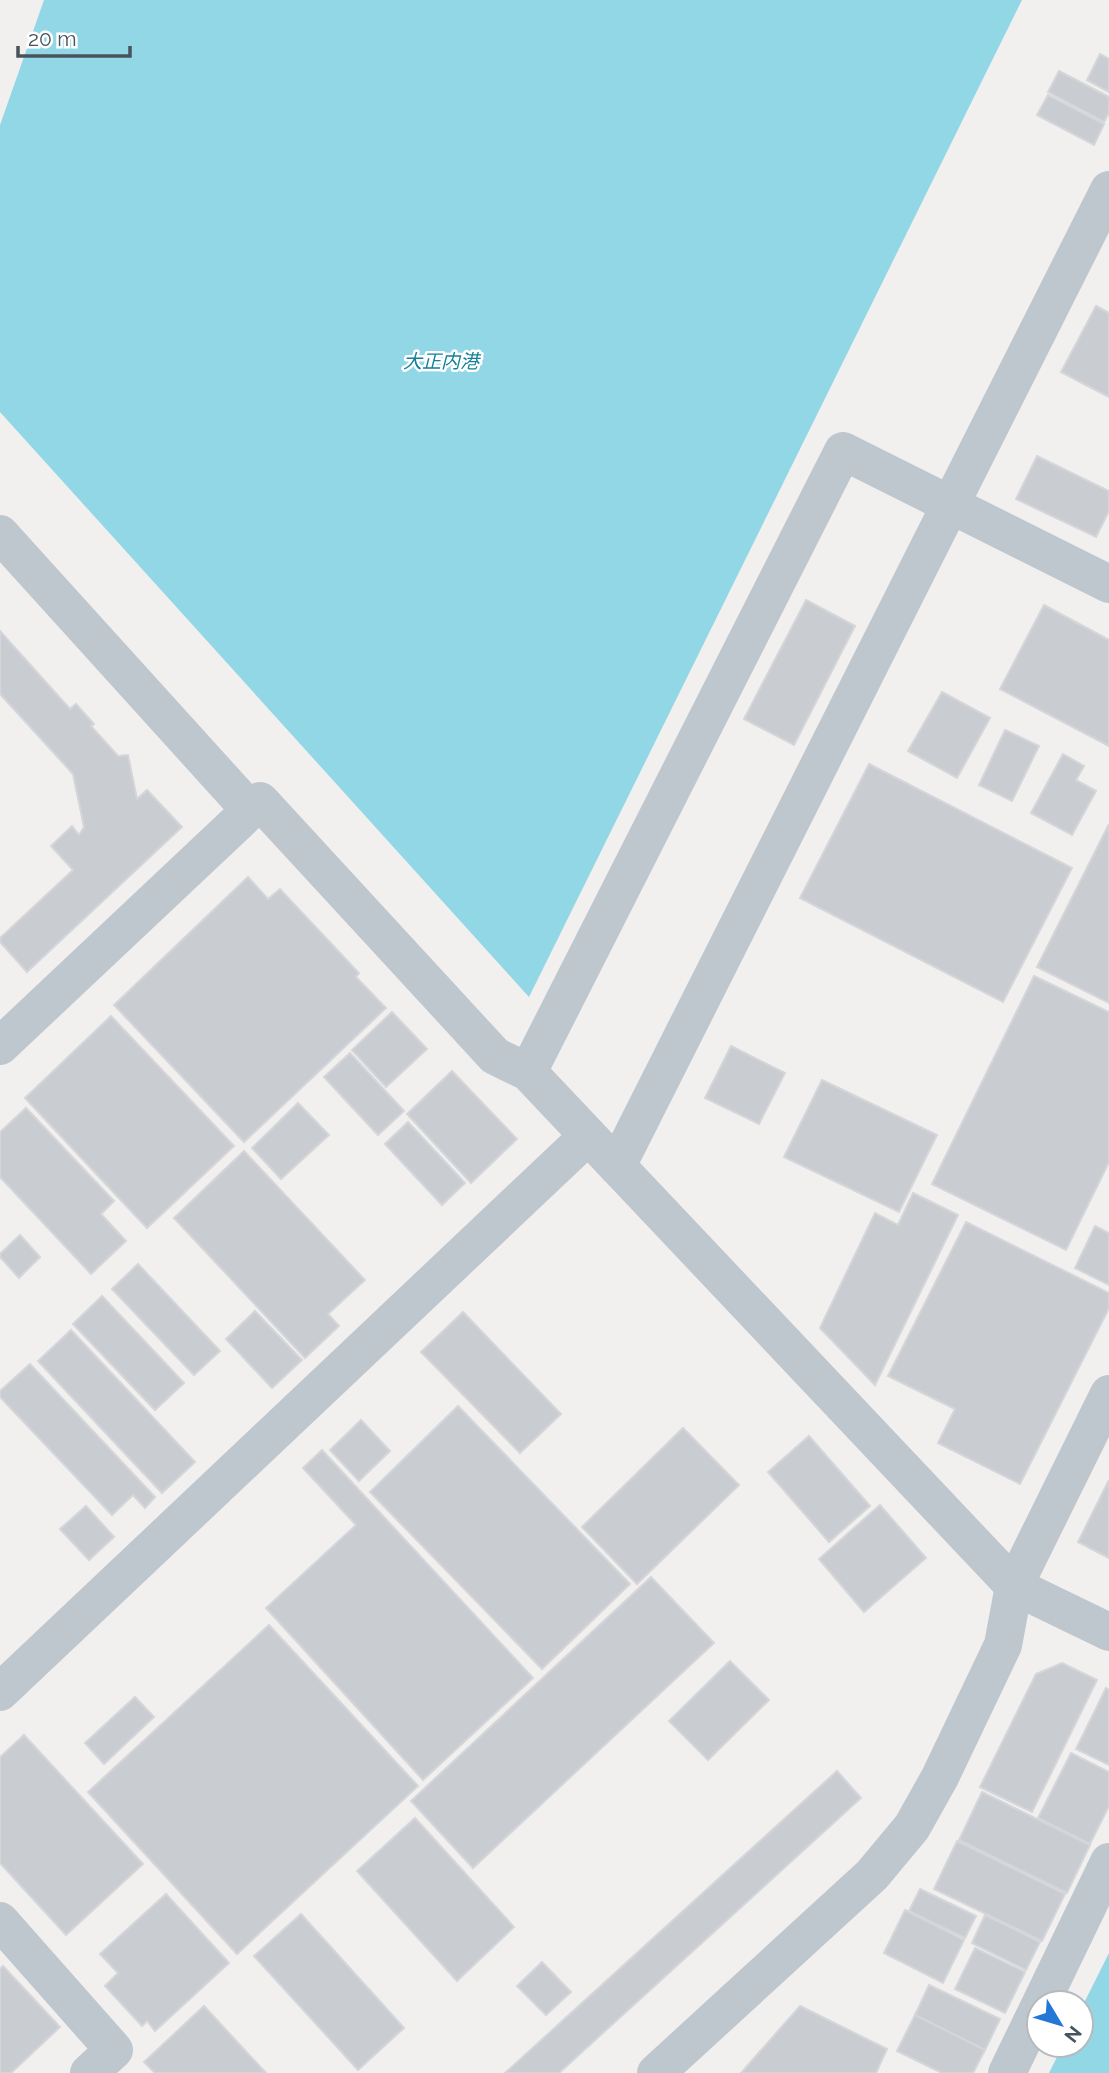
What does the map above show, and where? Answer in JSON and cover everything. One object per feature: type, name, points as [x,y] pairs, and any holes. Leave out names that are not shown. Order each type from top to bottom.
[{"type":"street","points":[[617,1166],[1109,190]]},
{"type":"street","points":[[528,1072],[844,451],[1109,584]]},
{"type":"street","points":[[0,534],[250,810]]},
{"type":"street","points":[[0,1045],[260,801],[495,1056],[528,1072],[1014,1586],[1109,1632]]},
{"type":"street","points":[[0,1692],[588,1136]]},
{"type":"street","points":[[656,2073],[872,1875],[912,1827],[940,1777],[1003,1645],[1014,1586],[1109,1394]]},
{"type":"street","points":[[1048,1989],[1109,1862]]},
{"type":"street","points":[[0,1921],[114,2050],[89,2073]]},
{"type":"street","points":[[1007,2073],[1025,2036]]},
{"type":"water","name":"大正内港","points":[[44,0],[1022,0],[529,997],[0,412],[0,125]]},
{"type":"water","points":[[1109,1953],[1109,2073],[1049,2073],[1056,2059],[1095,2059],[1095,1989],[1091,1989]]},
{"type":"building","points":[[1100,54],[1109,59],[1109,92],[1087,80]]},
{"type":"building","points":[[1059,71],[1109,97],[1109,113],[1104,122],[1048,92]]},
{"type":"building","points":[[1048,95],[1104,124],[1094,145],[1037,115]]},
{"type":"building","points":[[1096,306],[1109,313],[1109,397],[1061,372]]},
{"type":"building","points":[[1037,456],[1109,491],[1109,511],[1096,537],[1016,499]]},
{"type":"building","points":[[806,600],[855,626],[794,745],[744,719]]},
{"type":"building","points":[[1044,605],[1109,640],[1109,746],[1000,689]]},
{"type":"building","points":[[0,631],[70,709],[76,704],[94,724],[91,726],[118,756],[128,755],[137,799],[147,790],[182,827],[27,972],[0,942],[0,938],[73,870],[51,846],[72,826],[79,835],[84,827],[73,774],[0,694]]},
{"type":"building","points":[[942,692],[990,718],[957,778],[908,751]]},
{"type":"building","points":[[1005,730],[1039,746],[1012,801],[979,785]]},
{"type":"building","points":[[1063,754],[1084,766],[1076,780],[1096,791],[1072,835],[1031,813]]},
{"type":"building","points":[[869,764],[1072,868],[1003,1002],[800,898]]},
{"type":"building","points":[[1109,824],[1109,1003],[1037,967]]},
{"type":"building","points":[[248,877],[268,899],[280,889],[359,973],[356,977],[386,1008],[244,1142],[114,1005]]},
{"type":"building","points":[[1034,976],[1109,1012],[1109,1162],[1066,1250],[932,1184]]},
{"type":"building","points":[[392,1012],[427,1049],[386,1087],[352,1050]]},
{"type":"building","points":[[111,1016],[234,1146],[147,1228],[25,1098]]},
{"type":"building","points":[[731,1046],[785,1073],[759,1124],[705,1098]]},
{"type":"building","points":[[350,1053],[404,1111],[378,1135],[324,1077]]},
{"type":"building","points":[[452,1071],[517,1139],[471,1183],[407,1114]]},
{"type":"building","points":[[822,1080],[937,1135],[899,1212],[784,1157]]},
{"type":"building","points":[[298,1103],[329,1135],[281,1179],[252,1148]]},
{"type":"building","points":[[26,1108],[114,1201],[101,1214],[126,1241],[91,1274],[0,1177],[0,1132]]},
{"type":"building","points":[[408,1122],[465,1183],[442,1205],[385,1144]]},
{"type":"building","points":[[244,1151],[365,1280],[328,1314],[339,1326],[305,1358],[174,1218]]},
{"type":"building","points":[[913,1193],[958,1215],[875,1385],[820,1328],[875,1213],[898,1225]]},
{"type":"building","points":[[966,1222],[1109,1293],[1109,1308],[1020,1484],[938,1443],[955,1409],[888,1376]]},
{"type":"building","points":[[1095,1226],[1109,1233],[1109,1285],[1075,1268]]},
{"type":"building","points":[[20,1235],[40,1257],[19,1278],[0,1254]]},
{"type":"building","points":[[138,1264],[220,1351],[194,1375],[112,1289]]},
{"type":"building","points":[[102,1296],[184,1383],[155,1410],[73,1324]]},
{"type":"building","points":[[255,1311],[302,1360],[272,1388],[226,1339]]},
{"type":"building","points":[[463,1312],[561,1414],[520,1453],[421,1352]]},
{"type":"building","points":[[71,1330],[195,1462],[162,1493],[38,1361]]},
{"type":"building","points":[[30,1364],[155,1497],[145,1508],[133,1495],[112,1515],[0,1397],[0,1391]]},
{"type":"building","points":[[458,1406],[630,1584],[542,1669],[370,1492]]},
{"type":"building","points":[[361,1420],[390,1451],[359,1481],[330,1450]]},
{"type":"building","points":[[683,1428],[739,1485],[637,1584],[582,1527]]},
{"type":"building","points":[[809,1436],[870,1506],[829,1542],[768,1472]]},
{"type":"building","points":[[322,1450],[533,1678],[423,1780],[266,1608],[356,1525],[303,1468]]},
{"type":"building","points":[[1109,1480],[1109,1558],[1078,1542]]},
{"type":"building","points":[[880,1505],[926,1558],[864,1612],[819,1559]]},
{"type":"building","points":[[86,1506],[114,1537],[89,1560],[60,1529]]},
{"type":"building","points":[[651,1577],[714,1643],[473,1868],[411,1801]]},
{"type":"building","points":[[269,1625],[418,1786],[237,1954],[88,1792]]},
{"type":"building","points":[[730,1661],[769,1700],[708,1760],[669,1721]]},
{"type":"building","points":[[1062,1663],[1097,1680],[1032,1812],[980,1787],[1036,1674]]},
{"type":"building","points":[[1106,1688],[1109,1690],[1109,1765],[1076,1749]]},
{"type":"building","points":[[135,1697],[154,1717],[104,1764],[85,1743]]},
{"type":"building","points":[[24,1735],[143,1864],[66,1935],[0,1863],[0,1757]]},
{"type":"building","points":[[1071,1753],[1109,1772],[1109,1806],[1090,1844],[1038,1818]]},
{"type":"building","points":[[837,1771],[861,1798],[559,2073],[505,2073]]},
{"type":"building","points":[[982,1792],[1090,1845],[1067,1893],[959,1840]]},
{"type":"building","points":[[415,1818],[514,1927],[457,1981],[357,1871]]},
{"type":"building","points":[[957,1841],[1065,1894],[1042,1941],[934,1889]]},
{"type":"building","points":[[920,1889],[976,1916],[965,1938],[909,1911]]},
{"type":"building","points":[[166,1894],[229,1963],[155,2031],[147,2021],[142,2026],[105,1986],[118,1973],[100,1954]]},
{"type":"building","points":[[905,1910],[964,1940],[943,1983],[884,1953]]},
{"type":"building","points":[[301,1914],[404,2028],[358,2070],[254,1956]]},
{"type":"building","points":[[985,1915],[1040,1942],[1026,1970],[972,1943]]},
{"type":"building","points":[[975,1948],[1025,1972],[1005,2013],[955,1989]]},
{"type":"building","points":[[542,1962],[571,1992],[546,2015],[517,1986]]},
{"type":"building","points":[[3,1966],[60,2027],[11,2073],[0,2073],[0,1969]]},
{"type":"building","points":[[929,1985],[1000,2019],[985,2050],[915,2015]]},
{"type":"building","points":[[204,2006],[266,2073],[155,2073],[144,2062]]},
{"type":"building","points":[[800,2006],[887,2049],[876,2073],[741,2073]]},
{"type":"building","points":[[915,2015],[985,2050],[973,2073],[942,2073],[897,2051]]}]
